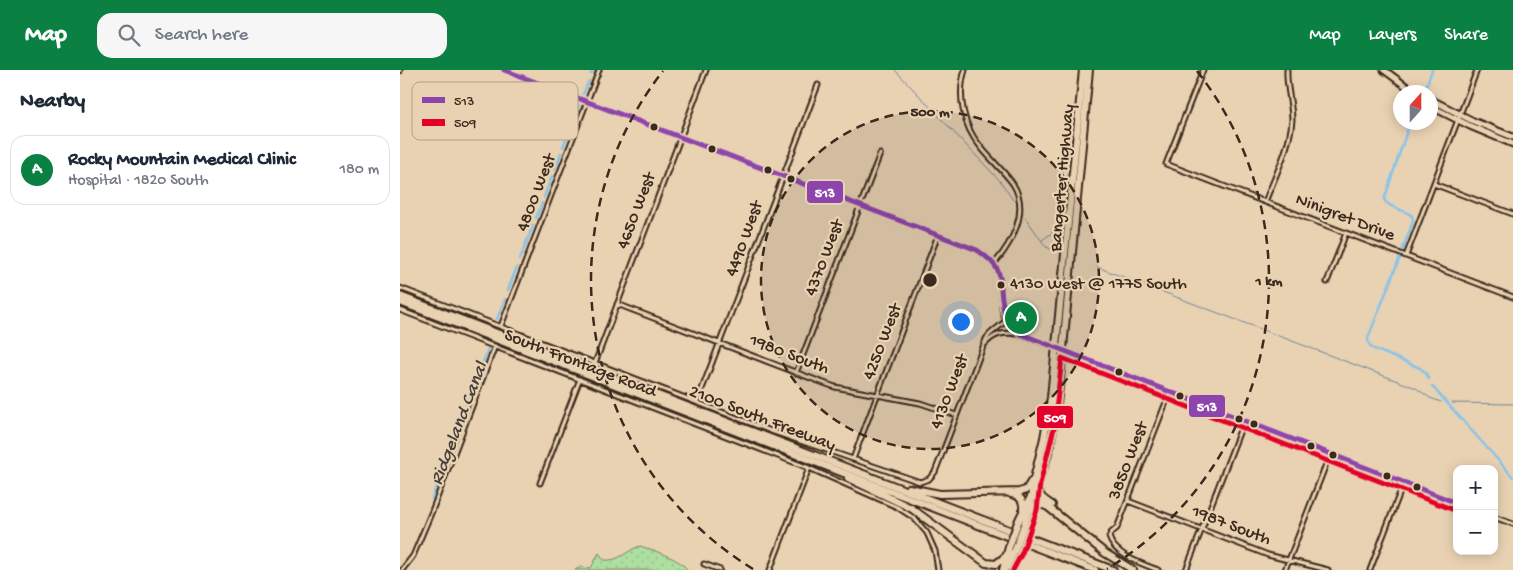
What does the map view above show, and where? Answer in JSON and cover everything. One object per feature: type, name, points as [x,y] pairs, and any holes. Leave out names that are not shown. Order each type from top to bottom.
[{"type":"highway","name":"Bangerter Highway","points":[[1004,570],[1038,482],[1047,455],[1054,421],[1082,70]]},
{"type":"highway","name":"Bangerter Highway","points":[[1032,495],[1060,349],[1089,70]]},
{"type":"highway","name":"2100 South Freeway","points":[[400,296],[1113,570]]},
{"type":"highway","name":"2100 South Freeway","points":[[400,302],[1095,570]]},
{"type":"highway","points":[[827,461],[890,483],[940,494],[1019,492],[1026,490],[1029,486],[1037,467]]},
{"type":"highway","points":[[834,470],[911,508],[988,564],[997,564],[1006,556]]},
{"type":"highway","points":[[1038,482],[1038,490],[1041,497],[1074,527]]},
{"type":"highway","points":[[993,493],[1016,495],[1022,501],[1026,512],[1034,506],[1045,505],[1112,558],[1132,570]]},
{"type":"highway","points":[[952,538],[992,570]]},
{"type":"highway","name":"Bangerter Highway","points":[[1004,570],[1006,556],[1012,549]]},
{"type":"highway","points":[[1012,549],[1013,570]]},
{"type":"main road","points":[[1384,70],[1404,85]]},
{"type":"main road","points":[[1438,104],[1459,118]]},
{"type":"main road","points":[[1438,109],[1498,134],[1513,137]]},
{"type":"main road","points":[[1498,134],[1513,144]]},
{"type":"street","points":[[504,70],[535,82]]},
{"type":"street","name":"4800 West","points":[[578,125],[599,70]]},
{"type":"street","name":"4650 West","points":[[595,363],[706,70]]},
{"type":"street","points":[[965,70],[961,95],[963,113],[967,125],[979,145],[1013,184],[1018,194],[1020,206],[1014,232],[994,264]]},
{"type":"street","name":"Ninigret Drive","points":[[1203,70],[1166,164],[1513,298]]},
{"type":"street","points":[[1265,202],[1290,133],[1292,111],[1287,70]]},
{"type":"street","points":[[1406,256],[1477,70]]},
{"type":"street","name":"4490 West","points":[[697,402],[818,85]]},
{"type":"street","points":[[578,99],[977,250],[994,264],[1001,281],[1001,308],[1006,320],[1021,334]]},
{"type":"street","name":"4800 West","points":[[501,326],[572,140]]},
{"type":"street","name":"4370 West","points":[[796,373],[880,154]]},
{"type":"street","points":[[1434,184],[1513,214]]},
{"type":"street","points":[[1328,282],[1346,233]]},
{"type":"street","name":"4250 West","points":[[853,459],[938,235]]},
{"type":"street","points":[[400,288],[772,431],[853,459]]},
{"type":"street","name":"1980 South","points":[[617,304],[835,387],[920,403],[956,415]]},
{"type":"street","name":"South Frontage Road","points":[[400,310],[809,468],[898,507],[922,526],[932,542],[937,557],[938,570]]},
{"type":"street","name":"4130 West","points":[[853,459],[916,481],[923,482],[929,479],[935,472],[986,339],[1006,320]]},
{"type":"street","points":[[982,348],[992,337],[1001,333],[1021,334],[1453,500]]},
{"type":"street","points":[[402,570],[412,559],[432,511],[495,346]]},
{"type":"street","points":[[540,484],[580,379]]},
{"type":"street","name":"3850 West","points":[[1158,570],[1135,561],[1124,554],[1110,541],[1109,537],[1118,528],[1170,392]]},
{"type":"street","points":[[1186,570],[1244,420]]},
{"type":"street","points":[[1285,570],[1330,454]]},
{"type":"street","points":[[770,570],[809,468]]},
{"type":"street","points":[[1370,570],[1404,482]]},
{"type":"street","name":"1987 South","points":[[1128,501],[1268,555],[1328,570]]},
{"type":"street","points":[[1498,518],[1513,524]]},
{"type":"street","points":[[704,564],[720,570]]},
{"type":"green space","points":[[640,546],[659,552],[679,562],[687,570],[575,570],[581,567],[591,568],[599,553],[604,560],[609,560],[619,558]]},
{"type":"waterway","name":"Ridgeland Canal","points":[[591,74],[593,70]]},
{"type":"waterway","points":[[895,70],[1001,182],[1013,200]]},
{"type":"waterway","points":[[1427,85],[1432,70]]},
{"type":"waterway","name":"Ridgeland Canal","points":[[583,94],[589,81]]},
{"type":"waterway","points":[[1042,240],[1058,229],[1068,117]]},
{"type":"waterway","points":[[1403,249],[1413,221],[1412,216],[1384,200],[1407,130]]},
{"type":"waterway","name":"Ridgeland Canal","points":[[563,147],[566,140]]},
{"type":"waterway","name":"Ridgeland Canal","points":[[555,169],[561,153]]},
{"type":"waterway","name":"Ridgeland Canal","points":[[544,197],[552,176]]},
{"type":"waterway","name":"Ridgeland Canal","points":[[536,218],[542,203]]},
{"type":"waterway","points":[[1025,217],[1046,247],[1057,251]]},
{"type":"waterway","name":"Ridgeland Canal","points":[[520,259],[533,225]]},
{"type":"waterway","points":[[1400,257],[1368,342],[1374,349],[1420,368],[1429,379]]},
{"type":"waterway","name":"Ridgeland Canal","points":[[508,290],[517,267]]},
{"type":"waterway","points":[[1097,267],[1416,388],[1430,398],[1441,402]]},
{"type":"waterway","name":"Ridgeland Canal","points":[[497,319],[505,299]]},
{"type":"waterway","name":"Ridgeland Canal","points":[[432,499],[488,349]]},
{"type":"waterway","points":[[1432,386],[1513,477]]},
{"type":"waterway","points":[[1452,403],[1513,404]]},
{"type":"transit line","name":"513","points":[[504,70],[536,82]]},
{"type":"transit line","name":"513","points":[[578,98],[977,250],[991,261],[997,269],[1005,314],[1007,319],[1021,334],[1453,501]]},
{"type":"transit line","name":"509","points":[[1013,570],[1022,553],[1037,510],[1040,484],[1054,428],[1062,358],[1453,510]]},
{"type":"place","name":"4130 West @ 1775 South","points":[[1001,285]]},
{"type":"place","name":"Rocky Mountain Medical Clinic","points":[[1021,318]]}]
